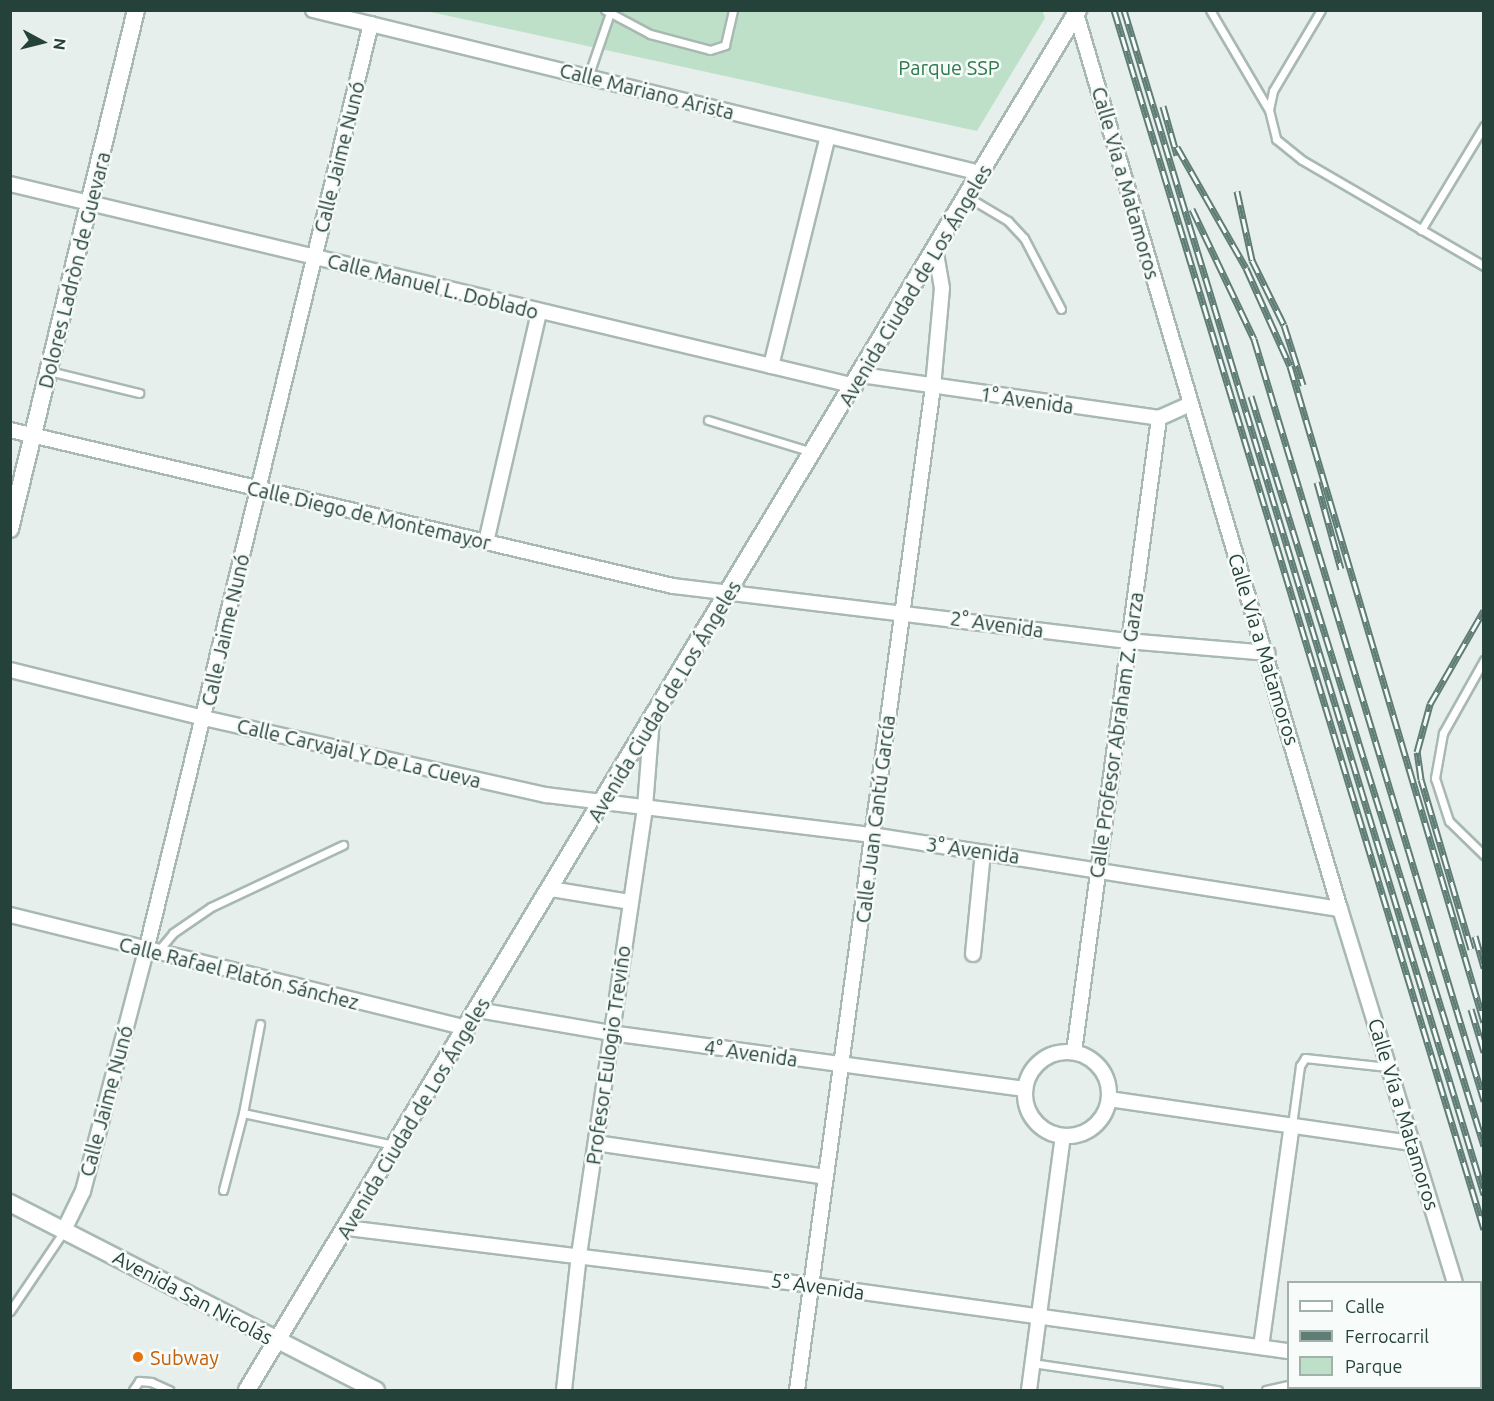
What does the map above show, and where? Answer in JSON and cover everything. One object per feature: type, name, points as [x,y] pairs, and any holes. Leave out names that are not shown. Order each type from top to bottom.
[{"type":"street","name":"Dolores Ladròn de Guevara","points":[[10,529],[136,10]]},
{"type":"street","name":"Calle Mariano Arista","points":[[313,10],[980,173]]},
{"type":"street","name":"Avenida Ciudad de Los Ángeles","points":[[247,1390],[552,889],[728,592],[858,381],[1077,12]]},
{"type":"street","name":"Calle Vía a Matamoros","points":[[1077,12],[1190,404],[1267,654],[1340,909],[1455,1281]]},
{"type":"street","name":"Calle Jaime Nunó","points":[[64,1230],[83,1191],[151,952],[204,718],[371,24]]},
{"type":"street","points":[[771,366],[828,136]]},
{"type":"street","name":"Calle Manuel L. Doblado","points":[[10,184],[539,313],[771,366],[858,381]]},
{"type":"street","name":"Calle Juan Cantú García","points":[[797,1390],[843,1066],[933,387],[942,288],[935,248]]},
{"type":"street","points":[[486,542],[539,313]]},
{"type":"street","name":"1° Avenida","points":[[858,381],[933,387],[1159,418]]},
{"type":"street","points":[[1159,418],[1190,404]]},
{"type":"street","name":"Calle Profesor Abraham Z. Garza","points":[[1074,1052],[1159,418]]},
{"type":"street","name":"Calle Diego de Montemayor","points":[[10,430],[673,586],[728,592]]},
{"type":"street","name":"2° Avenida","points":[[728,592],[903,611],[1128,641],[1267,654]]},
{"type":"street","name":"Calle Carvajal Y De La Cueva","points":[[10,670],[204,718],[546,795],[605,799]]},
{"type":"street","name":"Profesor Eulogio Treviño","points":[[564,1390],[579,1255],[645,807],[652,719]]},
{"type":"street","name":"3° Avenida","points":[[605,799],[645,807],[872,835],[1098,868],[1340,909]]},
{"type":"street","points":[[973,954],[983,852]]},
{"type":"street","points":[[552,889],[630,902]]},
{"type":"street","name":"Calle Rafael Platón Sánchez","points":[[10,915],[151,952],[467,1028]]},
{"type":"street","name":"4° Avenida","points":[[478,1010],[611,1033],[1025,1089]]},
{"type":"street","points":[[1074,1052],[1100,1067],[1107,1081],[1109,1099],[1099,1121],[1089,1130],[1063,1136],[1050,1132],[1035,1120],[1026,1102],[1025,1089],[1037,1065],[1047,1057],[1074,1052]]},
{"type":"street","points":[[1109,1099],[1412,1143]]},
{"type":"street","points":[[1261,1347],[1292,1125]]},
{"type":"street","points":[[1029,1390],[1063,1136]]},
{"type":"street","points":[[596,1143],[826,1177]]},
{"type":"street","name":"Avenida San Nicolás","points":[[10,1203],[376,1390]]},
{"type":"street","name":"5° Avenida","points":[[347,1228],[812,1285],[1287,1351]]},
{"type":"lane","points":[[588,77],[609,11],[650,34],[710,50],[725,45],[733,10]]},
{"type":"lane","points":[[1210,10],[1269,110]]},
{"type":"lane","points":[[1321,10],[1273,91],[1269,110],[1271,127],[1285,147],[1484,266]]},
{"type":"lane","points":[[1421,230],[1484,126]]},
{"type":"lane","points":[[966,196],[1008,220],[1024,238],[1061,309]]},
{"type":"lane","points":[[49,371],[139,393]]},
{"type":"lane","points":[[708,420],[814,453]]},
{"type":"lane","points":[[1484,660],[1443,733],[1435,778],[1449,821],[1484,855]]},
{"type":"lane","points":[[151,952],[173,933],[211,908],[343,845]]},
{"type":"lane","points":[[223,1190],[243,1113],[260,1024]]},
{"type":"lane","points":[[1292,1125],[1300,1066],[1305,1058],[1390,1067]]},
{"type":"lane","points":[[243,1113],[396,1145]]},
{"type":"lane","points":[[10,1311],[64,1230]]},
{"type":"lane","points":[[1032,1363],[1218,1390]]},
{"type":"lane","points":[[133,1390],[139,1381],[151,1382],[169,1390]]},
{"type":"lane","points":[[1266,1390],[1287,1385]]},
{"type":"green space","name":"Parque SSP","points":[[1042,10],[1045,18],[977,131],[426,11]]},
{"type":"railway","points":[[1114,10],[1484,1229]]},
{"type":"railway","points":[[1124,10],[1484,1194]]},
{"type":"railway","points":[[1163,106],[1177,155]]},
{"type":"railway","points":[[1177,147],[1246,268],[1290,366],[1484,1022]]},
{"type":"railway","points":[[1237,191],[1252,260],[1284,325],[1303,385]]},
{"type":"railway","points":[[1192,209],[1254,339],[1484,1101]]},
{"type":"railway","points":[[1251,396],[1484,1146]]},
{"type":"railway","points":[[1317,482],[1341,569]]},
{"type":"railway","points":[[1471,949],[1421,779],[1417,752],[1430,704],[1484,610]]},
{"type":"railway","points":[[1475,936],[1484,968]]},
{"type":"railway","points":[[1471,1009],[1484,1052]]},
{"type":"place","name":"Subway","points":[[138,1357]]}]
